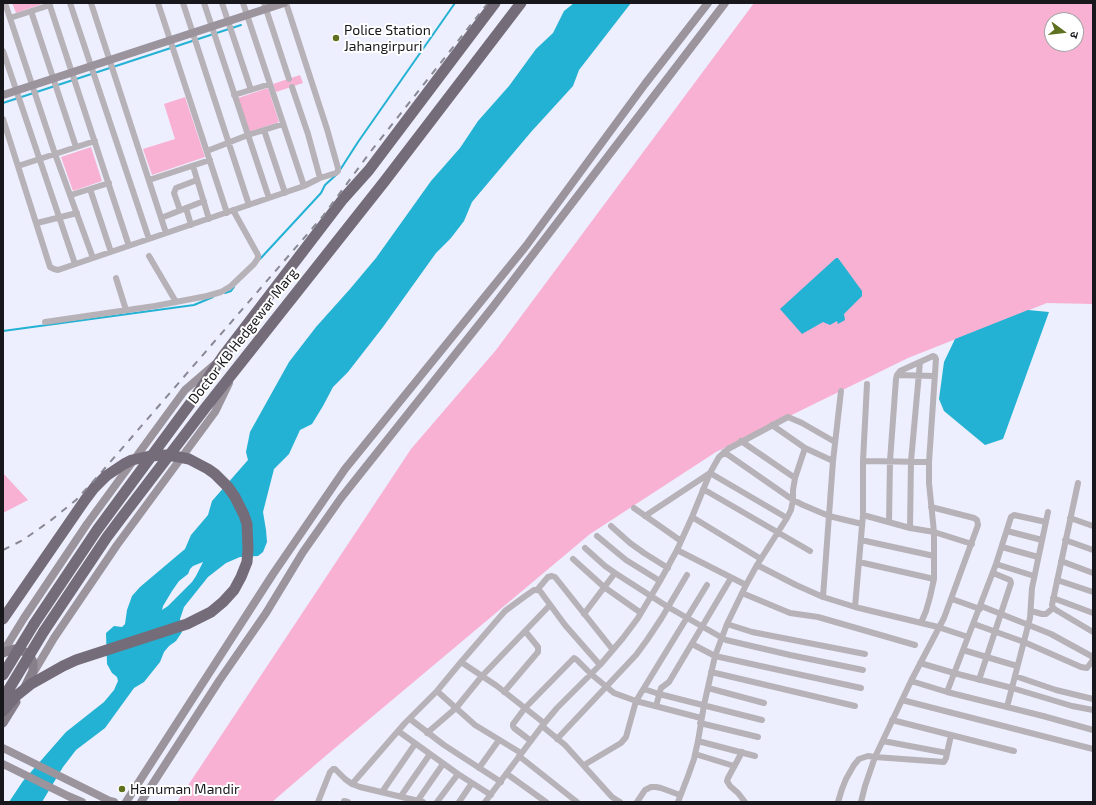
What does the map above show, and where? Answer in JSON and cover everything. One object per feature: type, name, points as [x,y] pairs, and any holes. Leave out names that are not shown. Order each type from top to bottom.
[{"type":"highway","name":"Doctor KB Hedgewar Marg","points":[[3,675],[34,624],[97,530],[195,397],[223,356],[343,199],[369,170],[495,3]]},
{"type":"highway","name":"Doctor KB Hedgewar Marg","points":[[3,699],[44,631],[107,537],[206,407],[384,182],[521,3]]},
{"type":"highway","points":[[3,619],[94,488],[106,476],[132,460],[150,456],[166,455],[189,459],[208,469],[222,480],[235,497],[244,515],[247,524],[248,536],[247,562],[234,590],[223,602],[211,612],[187,624],[76,660],[62,666],[31,684],[16,696],[3,718]]},
{"type":"main road","points":[[3,95],[212,27],[247,15],[265,6],[285,3]]},
{"type":"main road","points":[[126,802],[273,574],[345,469],[526,246],[645,84],[708,3]]},
{"type":"main road","points":[[141,802],[219,681],[266,612],[303,552],[341,498],[492,308],[725,3]]},
{"type":"main road","points":[[3,653],[24,618],[87,524],[185,390],[223,356]]},
{"type":"main road","points":[[3,718],[30,679],[54,638],[117,544],[214,412],[239,365]]},
{"type":"main road","points":[[3,653],[14,649],[25,652],[30,656],[34,668],[30,679]]},
{"type":"main road","points":[[7,750],[114,802]]},
{"type":"main road","points":[[3,765],[82,802]]},
{"type":"street","points":[[70,3],[149,239]]},
{"type":"street","points":[[91,3],[166,233]]},
{"type":"street","points":[[45,322],[176,302],[221,292],[231,286],[257,260],[258,255],[230,212],[206,151],[158,3]]},
{"type":"street","points":[[183,3],[249,205]]},
{"type":"street","points":[[204,3],[269,198]]},
{"type":"street","points":[[222,3],[251,90]]},
{"type":"street","points":[[243,3],[304,186]]},
{"type":"street","points":[[3,119],[50,266],[58,270],[285,193],[336,173],[338,168],[327,129],[285,3]]},
{"type":"street","points":[[10,18],[50,4],[130,246]]},
{"type":"street","points":[[265,6],[289,79]]},
{"type":"street","points":[[5,7],[55,154],[93,258]]},
{"type":"street","points":[[31,11],[76,147]]},
{"type":"street","points":[[3,51],[75,264]]},
{"type":"street","points":[[234,95],[270,84]]},
{"type":"street","points":[[292,87],[308,134],[320,178]]},
{"type":"street","points":[[206,151],[248,135],[283,124]]},
{"type":"street","points":[[264,130],[285,193]]},
{"type":"street","points":[[18,166],[95,141]]},
{"type":"street","points":[[148,180],[210,160]]},
{"type":"street","points":[[193,166],[209,219]]},
{"type":"street","points":[[191,225],[174,193],[176,188],[197,180]]},
{"type":"street","points":[[71,195],[109,183]]},
{"type":"street","points":[[90,189],[111,252]]},
{"type":"street","points":[[160,218],[204,201]]},
{"type":"street","points":[[36,223],[77,212]]},
{"type":"street","points":[[149,256],[176,302]]},
{"type":"street","points":[[116,278],[126,310]]},
{"type":"street","points":[[889,522],[890,461],[897,375],[900,371],[933,356],[936,359],[929,462],[931,507],[934,532],[934,579],[923,623]]},
{"type":"street","points":[[910,528],[911,462],[920,362]]},
{"type":"street","points":[[897,375],[934,376]]},
{"type":"street","points":[[855,608],[863,515],[863,461],[867,384]]},
{"type":"street","points":[[823,597],[833,461],[841,391]]},
{"type":"street","points":[[485,802],[557,708],[600,665],[632,627],[668,568],[692,517],[710,473],[719,457],[741,441],[788,417],[835,442]]},
{"type":"street","points":[[772,425],[805,448],[833,461]]},
{"type":"street","points":[[741,441],[795,478]]},
{"type":"street","points":[[678,802],[695,754],[711,672],[727,624],[757,565],[787,518],[793,500],[795,478],[805,448]]},
{"type":"street","points":[[724,452],[793,500],[829,516],[862,524]]},
{"type":"street","points":[[863,461],[929,462]]},
{"type":"street","points":[[645,516],[710,473]]},
{"type":"street","points":[[710,473],[787,518]]},
{"type":"street","points":[[1053,608],[1053,598],[1078,483]]},
{"type":"street","points":[[703,489],[810,551]]},
{"type":"street","points":[[862,802],[872,757],[882,741],[938,627],[944,618],[978,525],[977,520],[931,507]]},
{"type":"street","points":[[634,508],[681,541]]},
{"type":"street","points":[[1007,707],[1029,625],[1034,576],[1048,512]]},
{"type":"street","points":[[863,515],[910,528],[934,532],[972,544]]},
{"type":"street","points":[[692,517],[761,559]]},
{"type":"street","points":[[947,692],[993,573],[1011,517],[1046,522]]},
{"type":"street","points":[[1070,518],[1093,526]]},
{"type":"street","points":[[611,526],[639,550],[668,568]]},
{"type":"street","points":[[1007,531],[1042,540]]},
{"type":"street","points":[[597,536],[626,560],[660,581]]},
{"type":"street","points":[[861,540],[934,556]]},
{"type":"street","points":[[1065,540],[1093,550]]},
{"type":"street","points":[[1002,547],[1038,557]]},
{"type":"street","points":[[585,548],[615,573],[722,638],[732,642],[863,670]]},
{"type":"street","points":[[677,550],[746,585]]},
{"type":"street","points":[[573,560],[604,587],[641,613]]},
{"type":"street","points":[[1061,561],[1093,573]]},
{"type":"street","points":[[858,562],[934,579]]},
{"type":"street","points":[[996,564],[1034,576]]},
{"type":"street","points":[[757,565],[823,597],[855,608],[923,623],[968,637]]},
{"type":"street","points":[[584,614],[615,573]]},
{"type":"street","points":[[979,680],[1011,581],[993,573]]},
{"type":"street","points":[[557,738],[636,655],[647,640],[687,575]]},
{"type":"street","points":[[352,784],[398,731],[437,691],[505,611],[534,590],[537,590],[548,577],[554,577],[613,650]]},
{"type":"street","points":[[656,706],[661,688],[669,682],[731,578]]},
{"type":"street","points":[[1057,580],[1093,592]]},
{"type":"street","points":[[584,765],[621,743],[626,737],[636,701],[708,585]]},
{"type":"street","points":[[537,590],[600,665]]},
{"type":"street","points":[[742,593],[790,613],[818,617],[915,645]]},
{"type":"street","points":[[1053,598],[1093,613]]},
{"type":"street","points":[[952,599],[1001,614],[1051,634],[1092,656],[1089,666],[1084,668],[1024,642],[974,624]]},
{"type":"street","points":[[427,733],[456,708],[482,676],[550,605]]},
{"type":"street","points":[[1031,611],[1046,614],[1053,608]]},
{"type":"street","points":[[1053,608],[1092,630]]},
{"type":"street","points":[[727,624],[752,632],[864,654]]},
{"type":"street","points":[[504,692],[538,652],[538,646],[525,631]]},
{"type":"street","points":[[692,644],[716,656],[861,688]]},
{"type":"street","points":[[963,650],[1017,666]]},
{"type":"street","points":[[531,741],[513,726],[515,721],[525,708],[574,658],[614,693],[636,701],[758,737]]},
{"type":"street","points":[[461,662],[525,708],[584,765],[612,797],[620,802]]},
{"type":"street","points":[[920,663],[1072,706],[1093,710]]},
{"type":"street","points":[[711,672],[856,706]]},
{"type":"street","points":[[1015,676],[1056,690],[1093,699]]},
{"type":"street","points":[[911,681],[947,692],[1093,730]]},
{"type":"street","points":[[708,688],[764,703]]},
{"type":"street","points":[[644,689],[762,720]]},
{"type":"street","points":[[437,691],[476,725],[520,755],[569,800],[577,802]]},
{"type":"street","points":[[902,700],[1093,750]]},
{"type":"street","points":[[410,718],[444,745],[501,782]]},
{"type":"street","points":[[892,720],[1014,751]]},
{"type":"street","points":[[398,731],[443,764],[491,795]]},
{"type":"street","points":[[838,802],[846,779],[854,764],[859,759],[872,757],[942,763],[946,760],[951,735]]},
{"type":"street","points":[[479,768],[499,740]]},
{"type":"street","points":[[698,741],[754,756]]},
{"type":"street","points":[[882,741],[947,753]]},
{"type":"street","points":[[382,792],[415,744]]},
{"type":"street","points":[[742,752],[728,778],[728,783],[745,802]]},
{"type":"street","points":[[401,796],[430,754]]},
{"type":"street","points":[[695,754],[734,766]]},
{"type":"street","points":[[318,802],[331,770],[335,770],[345,780],[360,787],[421,801],[443,764]]},
{"type":"street","points":[[437,802],[458,774]]},
{"type":"street","points":[[507,774],[546,802]]},
{"type":"street","points":[[459,802],[472,783]]},
{"type":"street","points":[[637,802],[645,790],[651,787],[661,788],[680,796]]},
{"type":"shaded area","points":[[12,3],[45,3],[16,13]]},
{"type":"shaded area","points":[[754,3],[1093,3],[1093,304],[1047,303],[908,358],[716,452],[590,534],[272,802],[177,802],[411,449],[496,350]]},
{"type":"shaded area","points":[[300,75],[303,83],[276,92],[273,84]]},
{"type":"shaded area","points":[[268,88],[279,122],[249,132],[238,98]]},
{"type":"shaded area","points":[[185,97],[205,157],[152,175],[143,149],[175,139],[164,104]]},
{"type":"shaded area","points":[[91,147],[102,181],[73,191],[61,157]]},
{"type":"shaded area","points":[[3,473],[28,500],[3,513]]},
{"type":"water","points":[[574,3],[631,3],[579,70],[573,86],[531,132],[472,202],[464,221],[451,238],[436,253],[383,327],[348,372],[333,387],[312,424],[300,430],[289,454],[274,469],[263,512],[267,542],[263,552],[258,556],[240,557],[226,563],[208,577],[184,607],[180,619],[182,632],[176,641],[164,652],[160,662],[144,682],[134,688],[105,728],[76,750],[63,767],[42,802],[9,802],[23,781],[66,732],[104,702],[114,690],[118,681],[117,677],[112,673],[107,664],[106,633],[114,626],[122,627],[125,624],[127,610],[132,596],[140,587],[185,549],[191,535],[208,515],[212,501],[248,460],[246,452],[250,432],[289,362],[316,327],[376,258],[431,181],[460,148],[478,121],[509,86],[536,49],[553,33],[564,11]],"holes":[[[203,562],[192,582],[162,610],[179,581],[188,574],[193,566]]]},
{"type":"water","points":[[836,258],[838,258],[862,291],[862,296],[844,314],[845,320],[838,324],[837,321],[830,325],[823,322],[802,334],[780,309]]},
{"type":"water","points":[[1028,310],[1049,312],[1003,439],[985,445],[944,411],[939,399],[944,362],[955,339]]},
{"type":"waterway","points":[[340,170],[455,3]]},
{"type":"waterway","points":[[3,103],[241,25]]},
{"type":"waterway","points":[[260,259],[321,193],[325,185],[336,175]]},
{"type":"waterway","points":[[225,293],[231,291],[234,287]]},
{"type":"waterway","points":[[3,331],[194,305],[213,297]]},
{"type":"railway","points":[[3,550],[23,540],[50,521],[76,500],[99,475],[323,216],[371,151],[488,3]]},
{"type":"place","name":"Police Station Jahangirpuri","points":[[336,38]]},
{"type":"place","name":"Hanuman Mandir","points":[[122,789]]}]
